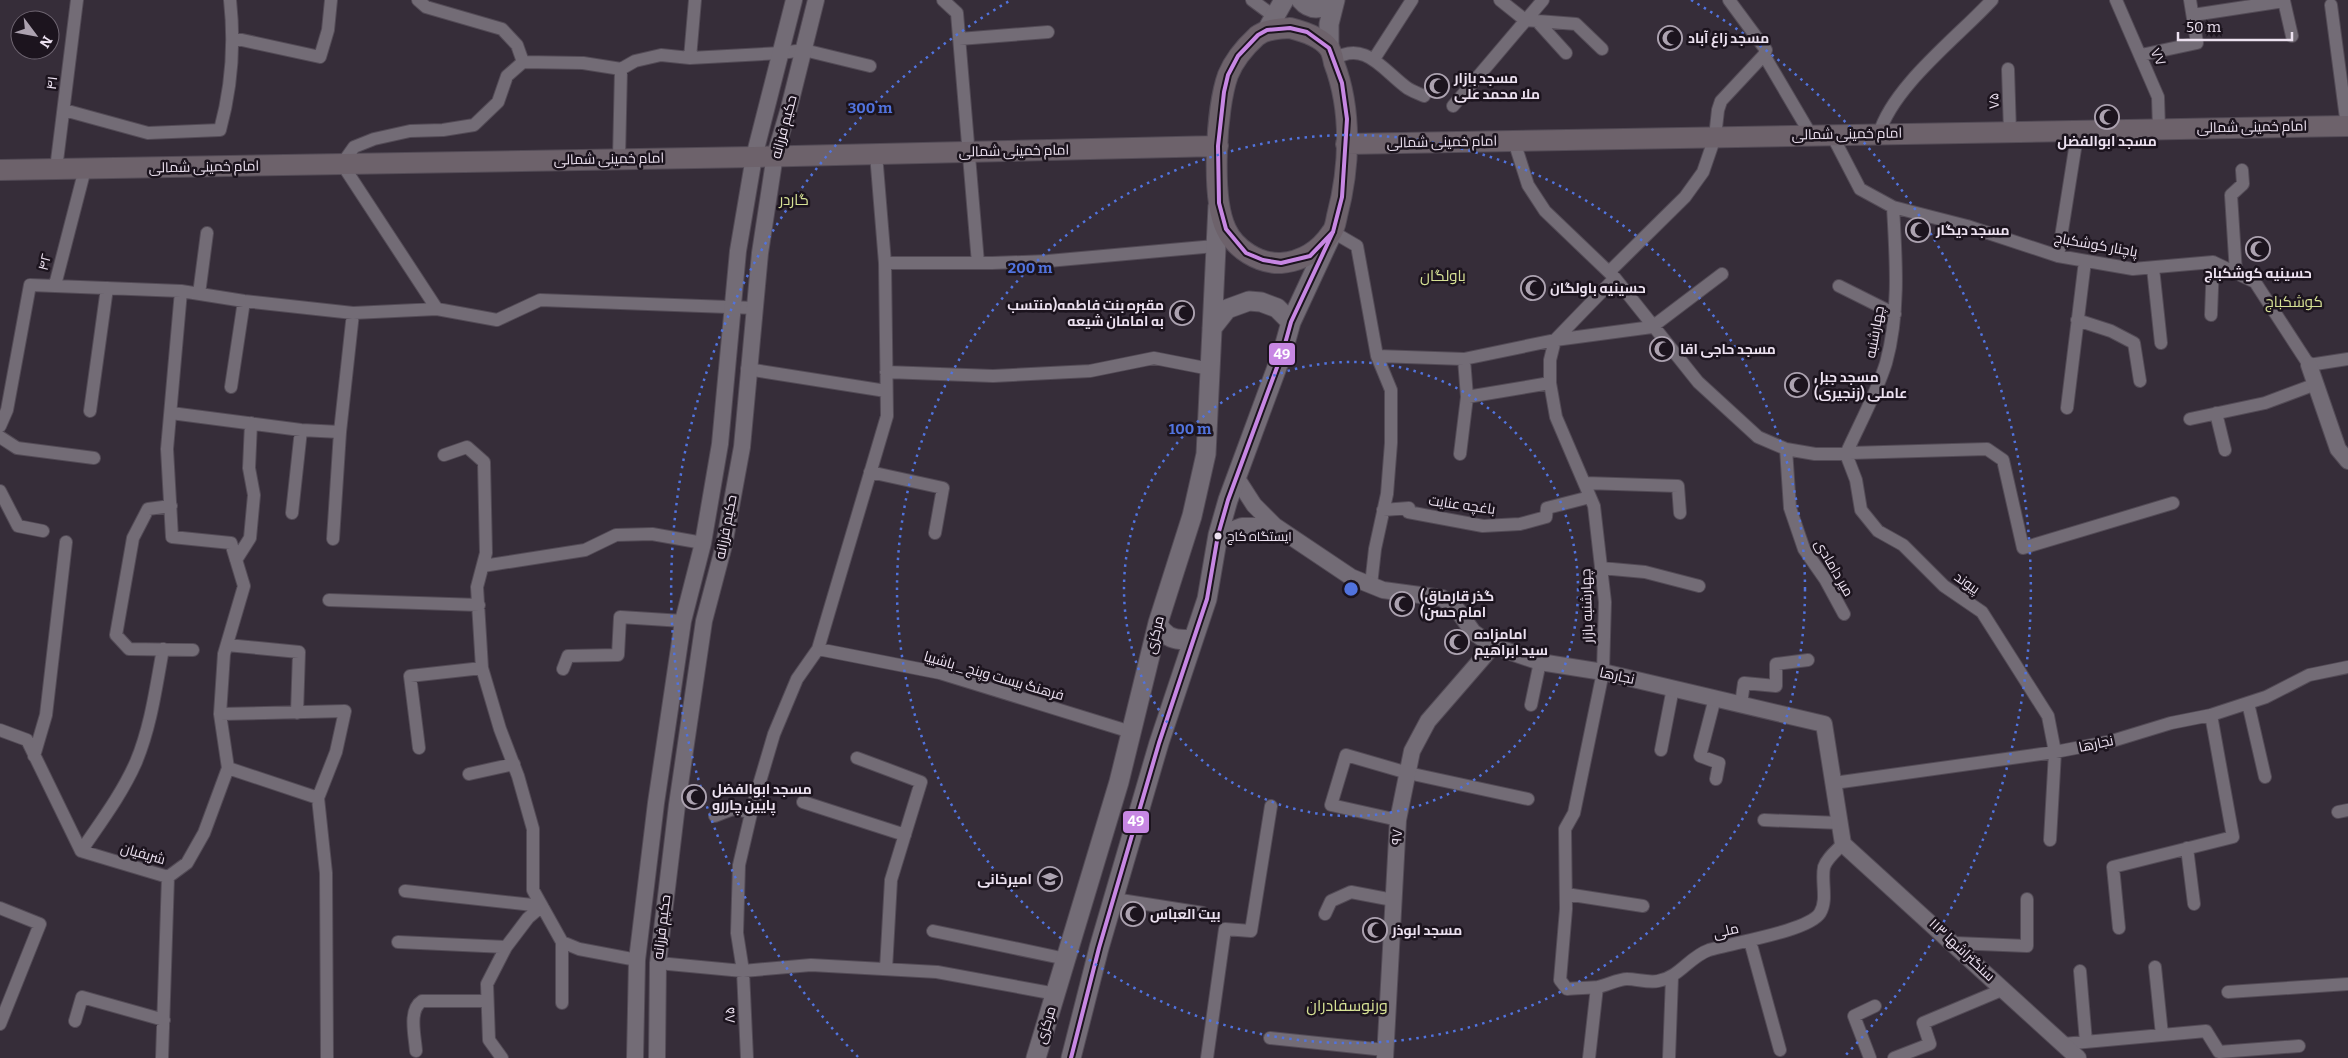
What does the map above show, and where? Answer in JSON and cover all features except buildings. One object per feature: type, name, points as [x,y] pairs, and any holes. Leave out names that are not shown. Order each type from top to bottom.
[{"type":"main road","points":[[1284,0],[1271,24],[1238,56],[1228,75],[1218,146],[1219,203],[1226,229],[1234,240],[1246,253],[1263,260],[1281,263],[1310,256],[1333,232]]},
{"type":"main road","points":[[1301,0],[1310,8],[1320,9],[1334,1]]},
{"type":"main road","points":[[1070,1058],[1159,742],[1207,598],[1218,535],[1236,477],[1284,351],[1291,322],[1333,232],[1342,197],[1347,119],[1342,83],[1331,54],[1329,24],[1334,1]]},
{"type":"main road","points":[[1271,24],[1307,32],[1331,54]]},
{"type":"main road","name":"امام خمینی شمالی","points":[[1346,144],[2347,126]]},
{"type":"main road","name":"امام خمینی شمالی","points":[[0,170],[754,157],[1218,146]]},
{"type":"main road","name":"مرکزی","points":[[1036,1058],[1100,851],[1132,732],[1158,622],[1192,516],[1206,454],[1215,246],[1219,203]]},
{"type":"main road","points":[[1212,328],[1227,309],[1249,301],[1260,302],[1277,308],[1291,322]]},
{"type":"main road","points":[[1158,622],[1160,629],[1169,636],[1182,640],[1192,639]]},
{"type":"street","name":"۴۱","points":[[56,169],[77,0]]},
{"type":"street","points":[[64,110],[148,133],[220,130],[229,99],[233,66],[230,0]]},
{"type":"street","points":[[233,38],[320,57],[328,30],[331,0]]},
{"type":"street","points":[[418,0],[426,7],[502,28],[517,45],[524,62]]},
{"type":"street","points":[[690,58],[695,0]]},
{"type":"street","name":"حکیم فرزانه","points":[[635,1058],[637,960],[656,802],[683,621],[703,542],[720,444],[738,251],[754,157],[794,0]]},
{"type":"street","name":"حکیم فرزانه","points":[[657,1058],[658,963],[677,804],[704,621],[724,545],[742,447],[760,253],[775,156],[816,0]]},
{"type":"street","points":[[943,0],[957,13],[978,263]]},
{"type":"street","points":[[1252,0],[1271,24]]},
{"type":"street","points":[[1374,59],[1412,0]]},
{"type":"street","points":[[1500,0],[1531,21],[1566,53]]},
{"type":"street","points":[[1453,106],[1531,21],[1543,0]]},
{"type":"street","points":[[1555,340],[1612,275],[1686,197],[1703,172],[1715,137],[1721,101],[1764,55],[1766,50],[1761,41],[1729,0]]},
{"type":"street","points":[[1879,134],[1883,121],[1892,106],[1911,82],[1992,0]]},
{"type":"street","name":"۷۷","points":[[2116,0],[2158,97],[2159,129]]},
{"type":"street","points":[[2141,54],[2197,43],[2190,0]]},
{"type":"street","points":[[2193,15],[2265,2],[2284,1],[2292,36]]},
{"type":"street","points":[[2331,5],[2347,126]]},
{"type":"street","points":[[1531,21],[1576,24],[1602,49]]},
{"type":"street","points":[[959,39],[1048,32]]},
{"type":"street","points":[[437,309],[342,164],[354,147],[374,139],[410,131],[442,130],[474,125],[498,102],[507,76],[524,62],[583,63],[621,69],[635,60],[661,55],[690,58],[781,54],[804,50],[870,66]]},
{"type":"street","points":[[1331,54],[1345,52],[1360,53],[1374,59],[1408,88],[1424,96]]},
{"type":"street","points":[[1764,55],[1811,135]]},
{"type":"street","points":[[619,158],[621,69]]},
{"type":"street","name":"۷۵","points":[[2008,69],[2010,132]]},
{"type":"street","points":[[2058,256],[2078,130]]},
{"type":"street","name":"پاچنار کوشکباج","points":[[1832,135],[1860,189],[1893,207],[1967,226],[2058,256],[2085,261],[2133,269],[2213,262]]},
{"type":"street","points":[[1514,141],[1528,185],[1545,211],[1612,275],[1698,382],[1758,437],[1786,449],[1815,454],[1987,449],[2003,460],[2023,548],[2173,503]]},
{"type":"street","name":"۸۵","points":[[747,1058],[743,971],[737,933],[739,866],[751,812],[774,734],[797,679],[818,650],[887,416],[885,263],[876,154]]},
{"type":"street","name":"۴۲","points":[[0,426],[7,410],[30,284],[55,285],[85,169]]},
{"type":"street","points":[[2236,274],[2230,196],[2243,184],[2242,170]]},
{"type":"street","name":"چهارشنبه","points":[[1846,454],[1885,363],[1895,314],[1896,256],[1893,207]]},
{"type":"street","points":[[199,294],[207,232]]},
{"type":"street","points":[[1333,232],[1357,246],[1377,356],[1391,390],[1391,443],[1387,494],[1375,549],[1370,585]]},
{"type":"street","points":[[885,263],[978,263],[1057,260],[1215,246]]},
{"type":"street","points":[[2067,408],[2085,261]]},
{"type":"street","points":[[2211,315],[2213,262],[2255,282],[2309,365],[2338,449],[2348,461]]},
{"type":"street","points":[[2153,268],[2161,343]]},
{"type":"street","points":[[1377,356],[1464,358],[1555,340],[1652,326],[1722,274]]},
{"type":"street","points":[[55,285],[181,291],[244,302],[353,313],[437,309],[497,320],[540,300],[734,309],[755,308]]},
{"type":"street","points":[[1839,286],[1895,314]]},
{"type":"street","points":[[90,411],[107,288]]},
{"type":"street","points":[[168,877],[187,862],[204,833],[228,768],[220,714],[224,654],[244,586],[231,543],[172,537],[167,449],[181,291]]},
{"type":"street","points":[[231,387],[244,302]]},
{"type":"street","points":[[332,539],[340,432],[353,313]]},
{"type":"street","points":[[2078,320],[2111,331],[2134,342],[2140,381]]},
{"type":"street","name":"چهارشنبه بازار","points":[[1555,340],[1550,360],[1550,383],[1556,417],[1585,483],[1597,522],[1605,602],[1602,672],[1574,813],[1565,829],[1566,894],[1560,980],[1568,989],[1597,987]]},
{"type":"street","points":[[886,372],[993,376],[1090,370],[1154,358],[1210,369]]},
{"type":"street","points":[[1460,454],[1467,397],[1464,358]]},
{"type":"street","points":[[2309,365],[2348,359]]},
{"type":"street","points":[[748,369],[886,391]]},
{"type":"street","points":[[1467,397],[1550,383]]},
{"type":"street","points":[[2190,418],[2265,403],[2316,384]]},
{"type":"street","points":[[171,413],[301,430],[340,432]]},
{"type":"street","points":[[2216,413],[2225,450]]},
{"type":"street","points":[[236,560],[250,538],[254,495],[249,468],[251,423]]},
{"type":"street","points":[[292,513],[301,430]]},
{"type":"street","points":[[0,437],[17,448],[94,458]]},
{"type":"street","points":[[444,455],[467,447],[484,462],[486,553],[477,587],[482,668],[500,729],[514,764],[533,829],[533,890],[562,942],[562,1003]]},
{"type":"street","name":"میر دامادی","points":[[1786,449],[1790,508],[1804,549],[1825,580],[1844,614]]},
{"type":"street","name":"پیوند","points":[[1846,454],[1856,480],[1861,510],[1878,532],[1904,545],[1944,586],[1982,612],[2048,716],[2055,752],[2050,840]]},
{"type":"street","points":[[870,472],[943,488],[935,533]]},
{"type":"street","name":"نجارها","points":[[1236,477],[1254,505],[1275,526],[1351,578],[1383,590],[1442,598],[1456,608],[1473,632],[1493,646],[1540,662],[1602,672],[1824,724],[1843,844]]},
{"type":"street","points":[[1585,483],[1678,486],[1680,513]]},
{"type":"street","points":[[0,491],[18,526],[44,531]]},
{"type":"street","name":"باغچه عنایت","points":[[1383,510],[1409,508],[1408,512],[1483,526],[1520,524],[1546,517],[1547,508],[1590,497]]},
{"type":"street","points":[[171,506],[148,509],[133,538],[116,635],[129,649],[194,650]]},
{"type":"street","points":[[1218,535],[1242,526],[1275,526]]},
{"type":"street","points":[[483,566],[585,550],[616,535],[652,534],[703,542]]},
{"type":"street","points":[[34,756],[46,715],[66,542]]},
{"type":"street","points":[[1601,568],[1645,572],[1699,586]]},
{"type":"street","points":[[329,600],[479,605]]},
{"type":"street","points":[[562,669],[568,656],[618,655],[620,618],[683,621]]},
{"type":"street","points":[[227,645],[299,652],[297,713]]},
{"type":"street","name":"۹۷","points":[[1385,1054],[1398,820],[1412,751],[1428,721],[1493,646]]},
{"type":"street","points":[[0,730],[27,740],[81,851],[107,812],[135,763],[149,724],[163,649]]},
{"type":"street","name":"فرهنگ بیست وپنج _ باشییا","points":[[818,650],[940,673],[1132,732]]},
{"type":"street","points":[[1742,704],[1744,683],[1776,686],[1776,664],[1808,660]]},
{"type":"street","points":[[1531,705],[1540,662]]},
{"type":"street","name":"نجارها","points":[[1834,783],[2055,752],[2112,741],[2211,715],[2266,697],[2308,675],[2348,667]]},
{"type":"street","points":[[419,748],[410,676],[482,668]]},
{"type":"street","points":[[1661,750],[1673,688]]},
{"type":"street","points":[[1715,698],[1700,756],[1719,764],[1716,779]]},
{"type":"street","points":[[2248,703],[2265,777]]},
{"type":"street","points":[[220,714],[345,712],[336,752],[318,798],[326,873],[327,1058]]},
{"type":"street","points":[[2119,928],[2113,867],[2233,837],[2211,715]]},
{"type":"street","points":[[1398,820],[1331,805],[1346,755],[1408,773],[1528,799]]},
{"type":"street","points":[[857,758],[921,782],[891,880],[886,970]]},
{"type":"street","points":[[469,774],[514,764]]},
{"type":"street","points":[[228,768],[318,798]]},
{"type":"street","points":[[803,802],[905,835]]},
{"type":"street","points":[[1207,1058],[1225,929],[1251,931],[1271,806]]},
{"type":"street","points":[[715,816],[733,809],[751,812]]},
{"type":"street","points":[[1764,820],[1840,822]]},
{"type":"street","name":"ملی","points":[[1672,977],[1686,967],[1696,956],[1709,950],[1750,941],[1813,920],[1820,912],[1824,901],[1824,867],[1830,857],[1843,844]]},
{"type":"street","name":"سنگتراشها ۱۱۳","points":[[1843,844],[1954,943],[2078,1058]]},
{"type":"street","points":[[2187,848],[2194,904]]},
{"type":"street","name":"شریفیان","points":[[81,851],[168,877],[162,1058]]},
{"type":"street","points":[[405,891],[542,906]]},
{"type":"street","points":[[1324,914],[1330,900],[1351,892],[1393,900]]},
{"type":"street","points":[[1566,894],[1643,906]]},
{"type":"street","points":[[1114,899],[1202,913]]},
{"type":"street","points":[[1954,943],[2027,946],[2027,899]]},
{"type":"street","points":[[502,1058],[489,1040],[487,984],[506,947],[528,918],[542,906]]},
{"type":"street","points":[[0,908],[40,924],[0,1024]]},
{"type":"street","points":[[933,931],[1066,958]]},
{"type":"street","points":[[1750,941],[1780,1050]]},
{"type":"street","points":[[398,942],[506,947]]},
{"type":"street","points":[[562,942],[579,949],[658,963],[743,971],[811,965],[937,972],[1056,994]]},
{"type":"street","points":[[2155,967],[2162,1035]]},
{"type":"street","points":[[2080,971],[2086,1042]]},
{"type":"street","points":[[1589,1058],[1597,987],[1626,979],[1656,981],[1672,977],[1669,1058]]},
{"type":"street","points":[[2228,992],[2348,984]]},
{"type":"street","points":[[1894,1058],[1930,1044],[1923,1023],[2004,989]]},
{"type":"street","points":[[75,1021],[82,997],[164,1020]]},
{"type":"street","points":[[416,1052],[414,1011],[417,1004],[422,1001],[487,1002]]},
{"type":"street","points":[[1870,1058],[1854,1016],[1875,1006]]},
{"type":"street","points":[[2063,1044],[2206,1031],[2219,1052],[2299,1046]]},
{"type":"street","points":[[1270,1038],[1385,1054]]},
{"type":"transit line","name":"49","points":[[1071,1058],[1099,948],[1159,743],[1207,599],[1218,535],[1228,500],[1283,351],[1291,322],[1333,232],[1342,197],[1347,119],[1342,83],[1329,48],[1307,32],[1290,28],[1267,30],[1258,35],[1238,56],[1228,75],[1224,92],[1218,146],[1219,203],[1226,229],[1246,253],[1263,260],[1281,263],[1310,256],[1333,232]]},
{"type":"place","name":"مسجد زاغ آباد","points":[[1670,38]]},
{"type":"place","name":"مسجد بازار ملا محمد علی","points":[[1437,86]]},
{"type":"place","name":"مسجد ابوالفضل","points":[[2107,117]]},
{"type":"place","name":"مسجد دیگار","points":[[1918,230]]},
{"type":"place","name":"حسینیه کوشکباج","points":[[2258,249]]},
{"type":"place","name":"حسینیه باولگان","points":[[1533,288]]},
{"type":"place","name":"مقبره بنت فاطمه(منتسب به امامان شیعه","points":[[1182,313]]},
{"type":"place","name":"مسجد حاجی اقا","points":[[1662,349]]},
{"type":"place","name":"مسجد جبل عاملی (زنجیری)","points":[[1797,385]]},
{"type":"place","name":"ایستگاه کاج","points":[[1218,536]]},
{"type":"place","name":"(گذر قارماق (امام حسن","points":[[1402,604]]},
{"type":"place","name":"امامزاده سید ابراهیم","points":[[1457,642]]},
{"type":"place","name":"مسجد ابوالفضل پایین چاررو","points":[[694,797]]},
{"type":"place","name":"امیرخانی","points":[[1050,879]]},
{"type":"place","name":"بیت العباس","points":[[1133,914]]},
{"type":"place","name":"مسجد ابوذر","points":[[1375,930]]},
{"type":"district","name":"گاردر","points":[[794,200]]},
{"type":"district","name":"باولگان","points":[[1443,276]]},
{"type":"district","name":"کوشکباج","points":[[2294,302]]},
{"type":"district","name":"ورنوسفادران","points":[[1347,1005]]}]
